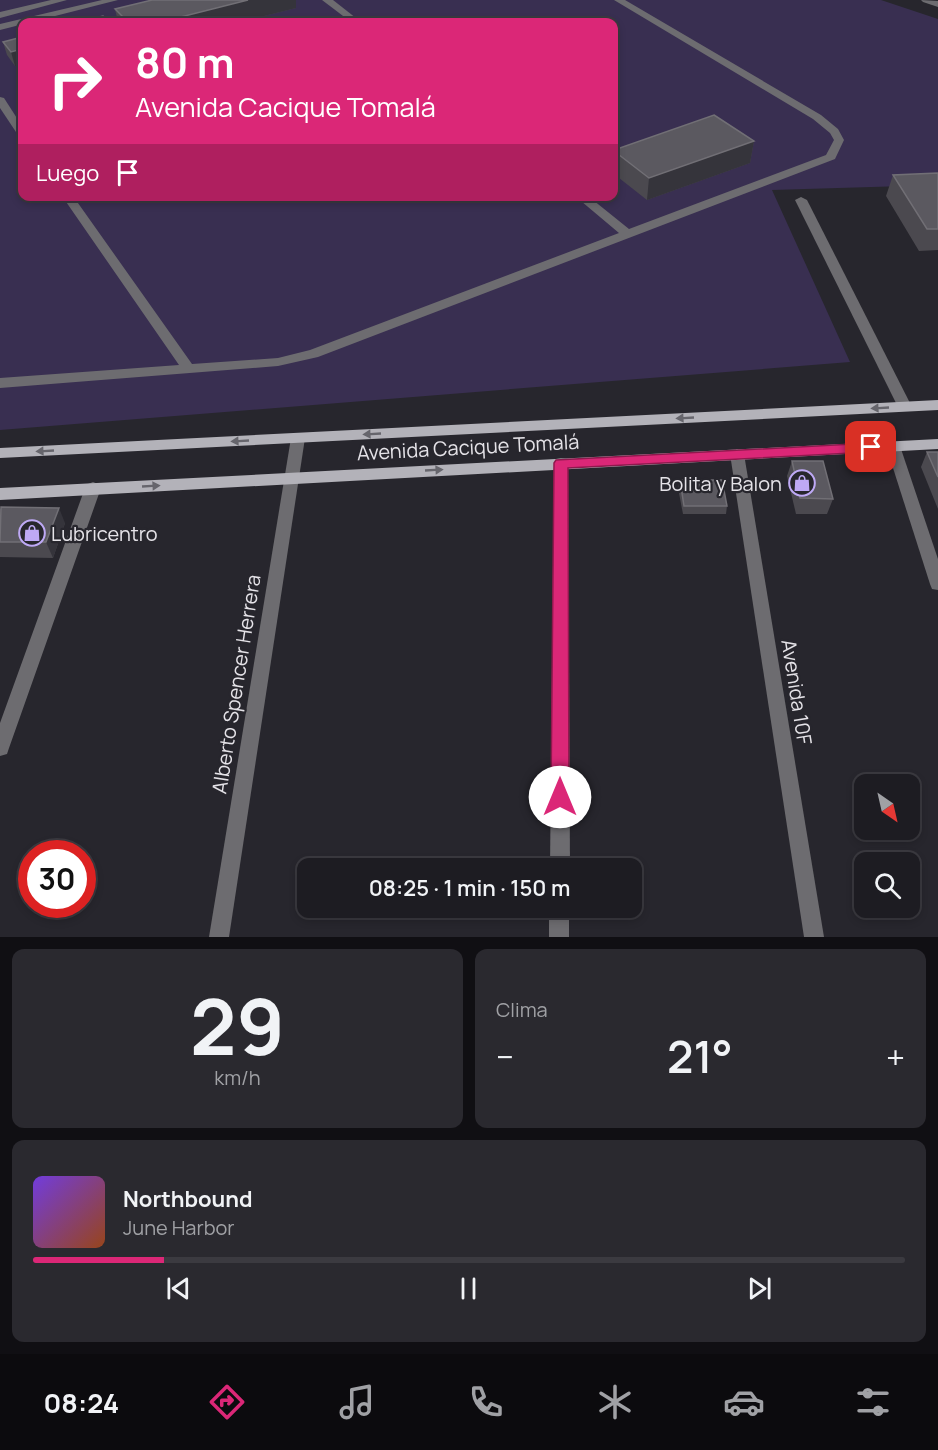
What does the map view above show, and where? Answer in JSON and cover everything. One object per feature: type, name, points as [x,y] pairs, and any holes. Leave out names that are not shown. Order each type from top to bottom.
[{"type":"main road","name":"Avenida Cacique Tomalá","points":[[0,453],[938,405]]},
{"type":"main road","name":"Avenida Cacique Tomalá","points":[[0,494],[938,444]]},
{"type":"street","points":[[0,15],[62,0]]},
{"type":"street","points":[[38,18],[113,0]]},
{"type":"street","points":[[327,0],[351,18]]},
{"type":"street","points":[[0,383],[278,362],[313,354],[831,157],[839,140],[834,131],[817,117],[619,0]]},
{"type":"street","points":[[926,0],[938,4]]},
{"type":"street","points":[[0,27],[18,23]]},
{"type":"street","points":[[0,100],[18,126]]},
{"type":"street","points":[[801,200],[905,407]]},
{"type":"street","points":[[71,201],[188,368]]},
{"type":"street","points":[[586,201],[629,235]]},
{"type":"street","name":"Alberto Spencer Herrera","points":[[219,937],[298,438]]},
{"type":"street","points":[[893,446],[938,584]]},
{"type":"street","name":"Avenida 10F","points":[[737,454],[814,937]]},
{"type":"street","points":[[560,858],[561,463]]},
{"type":"street","points":[[0,748],[93,488]]},
{"type":"street","points":[[559,918],[559,937]]},
{"type":"shaded area","points":[[0,0],[881,0],[938,19],[938,185],[772,190],[850,362],[0,430]]},
{"type":"building","points":[[152,0],[248,0],[177,18],[124,18],[115,9]]},
{"type":"building","points":[[18,38],[18,50],[11,52],[3,42]]},
{"type":"building","points":[[714,115],[754,141],[649,178],[618,154],[618,149]]},
{"type":"building","points":[[938,173],[938,229],[927,229],[893,175]]},
{"type":"building","points":[[927,452],[938,452],[938,477]]},
{"type":"building","points":[[792,461],[823,461],[833,499],[800,498]]},
{"type":"building","points":[[680,480],[722,480],[727,506],[684,506]]},
{"type":"building","points":[[1,507],[59,508],[46,542],[0,542]]},
{"type":"place","name":"Bolita y Balon","points":[[802,483]]},
{"type":"place","name":"Lubricentro","points":[[32,533]]},
{"type":"route","points":[[560,797],[561,463],[871,447]]}]
